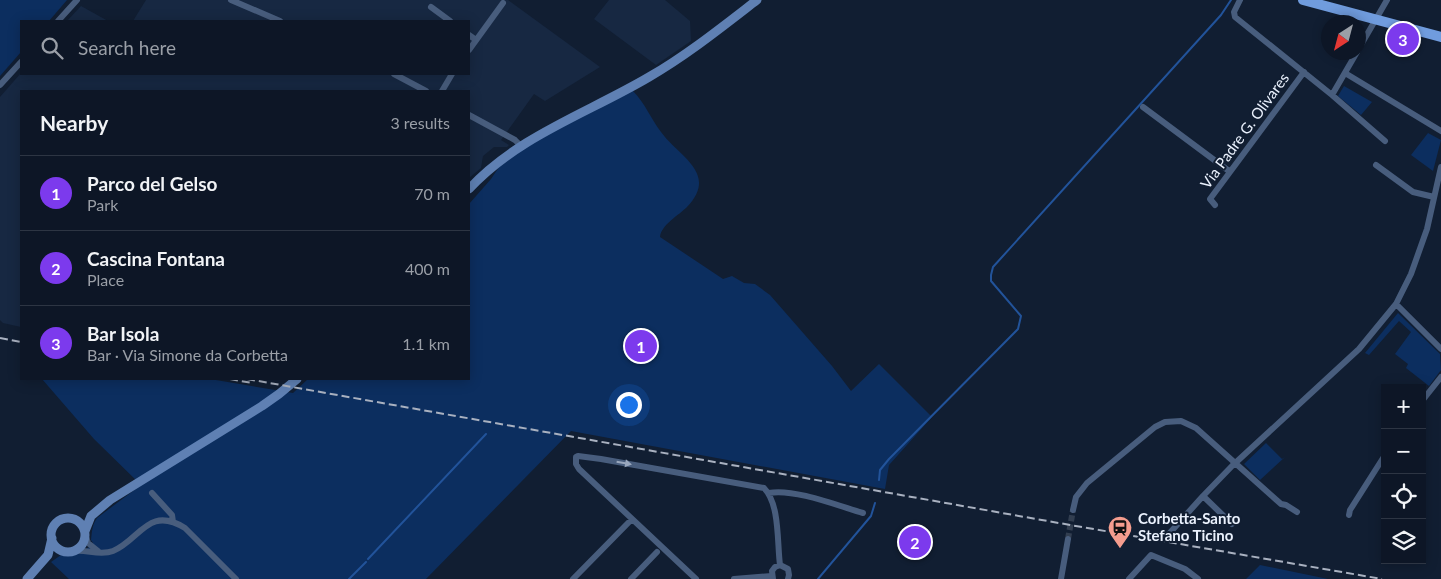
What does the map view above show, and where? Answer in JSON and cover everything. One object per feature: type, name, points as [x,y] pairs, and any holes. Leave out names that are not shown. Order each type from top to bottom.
[{"type":"main road","points":[[1303,0],[1441,37]]},
{"type":"street","points":[[59,20],[77,0]]},
{"type":"street","points":[[231,0],[278,20]]},
{"type":"street","points":[[470,188],[485,173],[524,144],[669,65],[757,0]]},
{"type":"street","points":[[1240,0],[1234,12],[1235,16],[1385,141]]},
{"type":"street","points":[[1366,37],[1387,0]]},
{"type":"street","points":[[470,49],[503,3]]},
{"type":"street","points":[[431,7],[449,20]]},
{"type":"street","points":[[470,36],[476,40]]},
{"type":"street","points":[[1332,95],[1353,60]]},
{"type":"street","points":[[0,85],[20,63]]},
{"type":"street","name":"Via Padre G. Olivares","points":[[1215,205],[1210,199],[1304,72]]},
{"type":"street","points":[[1345,73],[1441,131]]},
{"type":"street","points":[[396,75],[424,90]]},
{"type":"street","points":[[443,90],[451,75]]},
{"type":"street","points":[[1143,107],[1230,171]]},
{"type":"street","points":[[470,116],[524,144]]},
{"type":"street","points":[[1376,165],[1413,192],[1434,197]]},
{"type":"street","points":[[1167,536],[1200,498],[1235,463],[1359,349],[1396,304],[1412,274],[1427,229],[1441,167]]},
{"type":"street","points":[[1396,304],[1441,349]]},
{"type":"street","points":[[1426,396],[1441,376]]},
{"type":"street","points":[[94,513],[89,519],[82,544],[69,551],[56,547],[51,532],[56,522],[61,519],[84,518],[94,513],[136,483],[272,399],[296,380]]},
{"type":"street","points":[[1073,510],[1076,497],[1087,483],[1155,427],[1165,422],[1181,421],[1190,424],[1210,439],[1281,504],[1286,504],[1297,512]]},
{"type":"street","points":[[696,579],[579,469],[576,464],[576,457],[601,459],[764,488],[774,503],[780,565]]},
{"type":"street","points":[[1349,514],[1364,486],[1381,461]]},
{"type":"street","points":[[769,493],[778,491],[863,513]]},
{"type":"street","points":[[152,493],[172,515],[173,522]]},
{"type":"street","points":[[1200,498],[1232,524]]},
{"type":"street","points":[[72,518],[80,523],[88,543],[95,550],[102,552]]},
{"type":"street","points":[[573,579],[632,519]]},
{"type":"street","points":[[46,558],[54,553],[69,551],[102,552],[115,550],[145,526],[153,522],[173,522],[185,528],[193,535],[236,579]]},
{"type":"street","points":[[27,579],[50,552],[52,538]]},
{"type":"street","points":[[1061,579],[1068,539]]},
{"type":"street","points":[[634,578],[657,552]]},
{"type":"street","points":[[1129,579],[1151,555],[1185,569],[1198,579]]},
{"type":"street","points":[[734,579],[772,578],[773,569],[780,565]]},
{"type":"street","points":[[780,565],[788,569],[788,579]]},
{"type":"shaded area","points":[[0,0],[67,0],[50,20],[20,20],[20,53],[0,76]]},
{"type":"shaded area","points":[[146,0],[508,0],[600,67],[545,101],[534,94],[501,140],[509,145],[507,147],[494,147],[483,156],[481,168],[470,177],[470,90],[20,90],[20,327],[3,323],[0,320],[0,97],[20,74],[470,75],[470,20],[134,20]]},
{"type":"shaded area","points":[[609,0],[665,0],[690,21],[691,41],[656,65],[594,19]]},
{"type":"shaded area","points":[[81,6],[106,20],[68,20]]},
{"type":"shaded area","points":[[1344,86],[1372,102],[1361,115],[1338,96]]},
{"type":"shaded area","points":[[633,91],[661,132],[693,166],[698,175],[699,184],[696,195],[687,207],[667,224],[660,237],[723,279],[732,276],[744,283],[755,284],[770,295],[832,366],[851,391],[879,364],[932,417],[889,465],[885,489],[571,431],[426,579],[69,579],[51,562],[61,555],[75,555],[82,552],[93,543],[91,540],[92,531],[97,518],[141,485],[94,439],[43,380],[216,380],[293,393],[307,380],[470,380],[470,203],[499,167],[532,142]]},
{"type":"shaded area","points":[[1428,133],[1441,140],[1433,171],[1411,155]]},
{"type":"shaded area","points":[[1398,313],[1440,354],[1441,370],[1429,386],[1406,368],[1408,364],[1395,354],[1411,332],[1399,321],[1369,355],[1365,353]]},
{"type":"shaded area","points":[[1266,443],[1282,459],[1285,457],[1260,480],[1244,464]]},
{"type":"shaded area","points":[[1260,565],[1328,579],[1246,579]]},
{"type":"waterway","points":[[879,480],[880,470],[889,459],[1018,329],[1021,316],[991,281],[993,267],[1221,15],[1231,0]]},
{"type":"waterway","points":[[368,559],[486,434]]},
{"type":"waterway","points":[[818,579],[871,516],[875,503]]},
{"type":"waterway","points":[[349,579],[366,562]]},
{"type":"tunnel","points":[[1068,539],[1073,510]]},
{"type":"railway","points":[[0,338],[20,342]]},
{"type":"railway","points":[[236,380],[252,383]]},
{"type":"railway","points":[[253,380],[1382,579]]},
{"type":"place","name":"Bar Isola","points":[[1403,39]]},
{"type":"place","name":"Parco del Gelso","points":[[641,346]]},
{"type":"place","name":"Cascina Fontana","points":[[915,542]]},
{"type":"place","name":"Corbetta-Santo Stefano Ticino","points":[[1120,549]]}]
